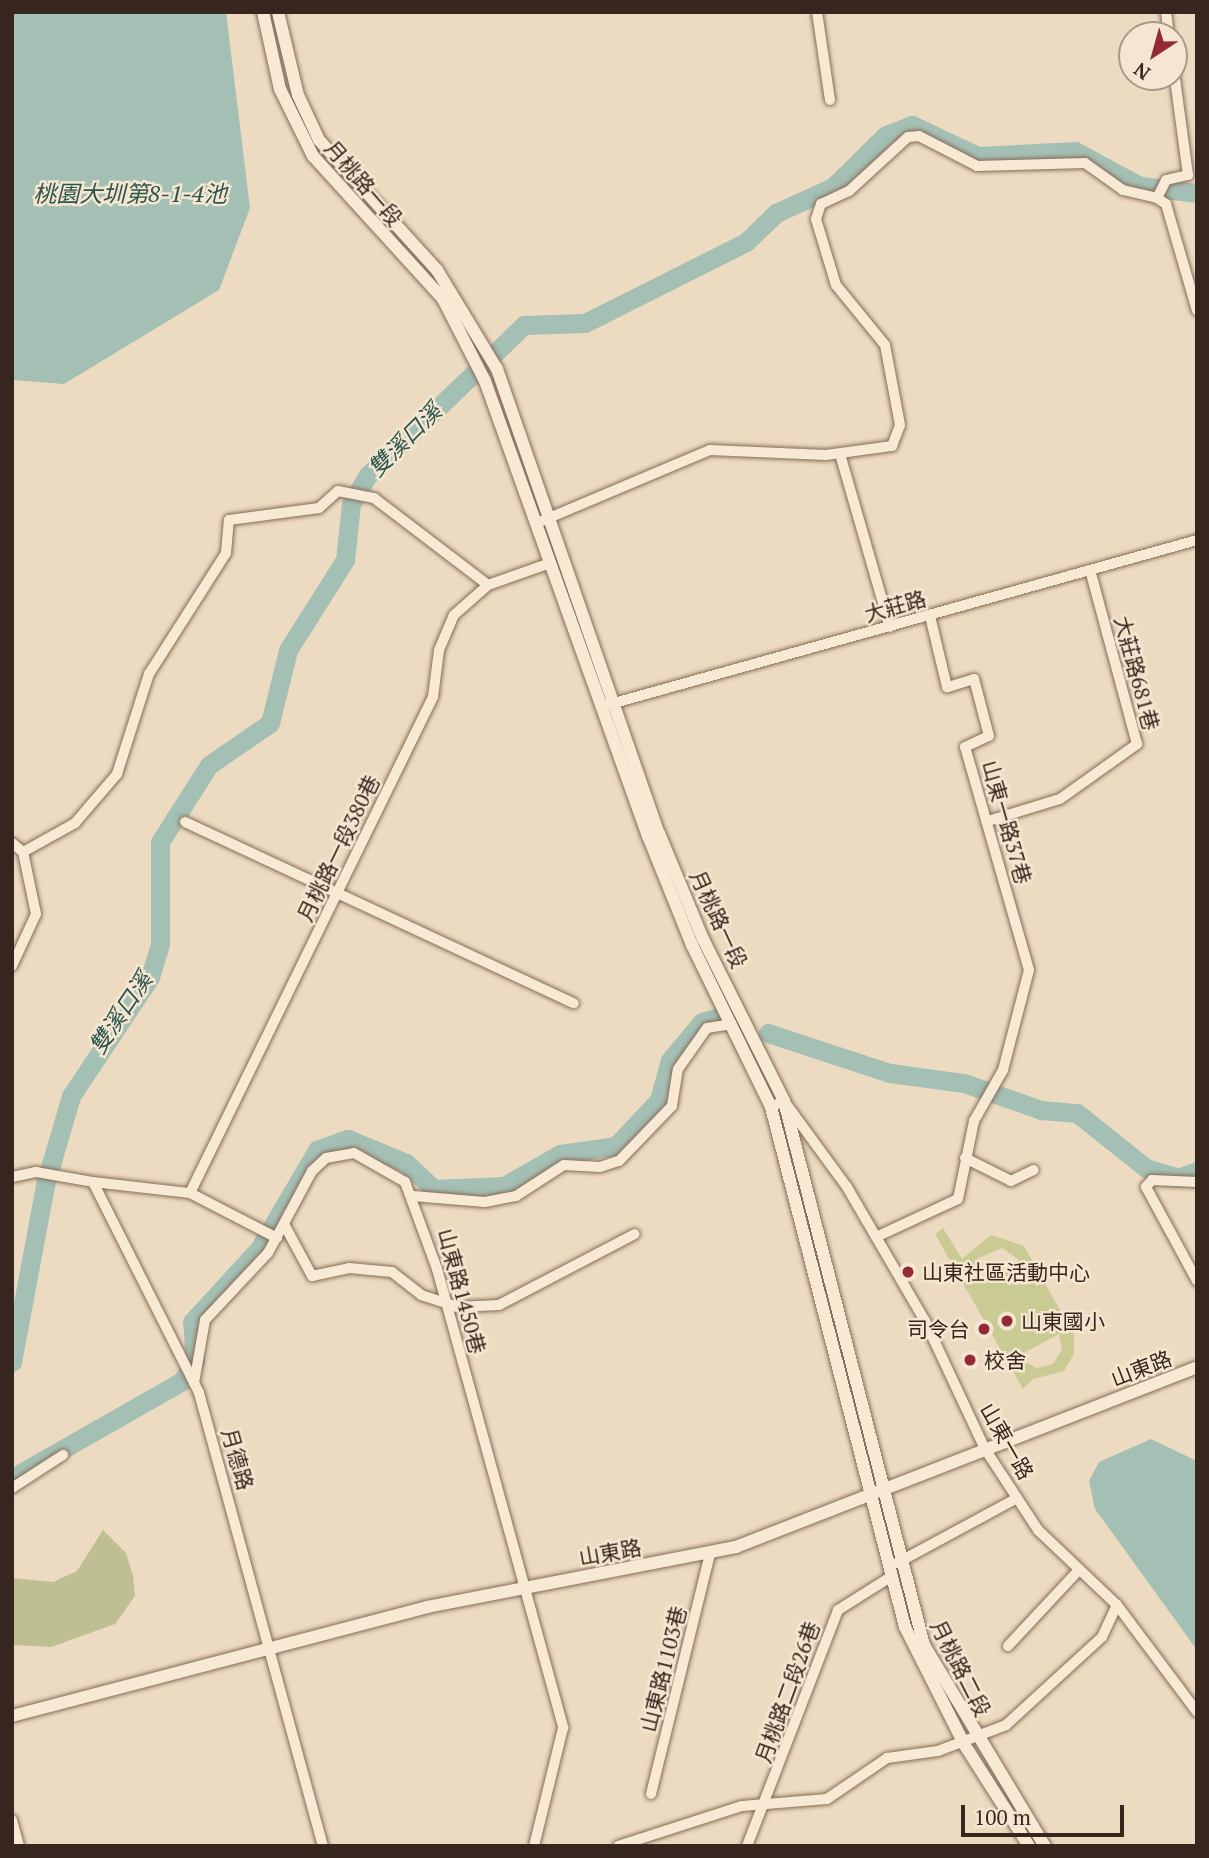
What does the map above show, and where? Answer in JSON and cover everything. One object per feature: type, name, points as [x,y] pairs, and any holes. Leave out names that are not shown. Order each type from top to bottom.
[{"type":"street","name":"月桃路一段","points":[[262,12],[293,121],[321,166],[443,299],[485,381],[542,520],[654,834],[732,1024],[771,1107],[880,1492]]},
{"type":"street","name":"月桃路一段","points":[[278,12],[298,95],[319,140],[454,292],[497,369],[542,520],[550,563],[608,705]]},
{"type":"street","points":[[817,12],[830,100]]},
{"type":"street","points":[[1157,198],[1166,180],[1188,175],[1177,91]]},
{"type":"street","points":[[542,520],[710,450],[840,454],[892,446],[900,425],[886,345],[836,285],[817,210],[849,191],[884,153],[919,136],[976,166],[1085,163],[1123,190],[1157,198],[1166,204],[1197,311]]},
{"type":"street","points":[[389,242],[393,222]]},
{"type":"street","points":[[840,454],[890,627]]},
{"type":"street","points":[[23,852],[75,823],[117,774],[145,682],[226,553],[229,520],[319,508],[338,491],[374,498],[488,585]]},
{"type":"street","name":"大莊路","points":[[608,705],[1197,540]]},
{"type":"street","name":"月桃路一段380巷","points":[[190,1193],[433,697],[439,650],[454,615],[488,585],[550,563]]},
{"type":"street","name":"大莊路681巷","points":[[988,821],[1060,799],[1137,744],[1090,570]]},
{"type":"street","name":"山東一路37巷","points":[[930,616],[947,687],[974,679],[989,736],[965,747],[1029,970],[994,1084],[965,1158]]},
{"type":"street","points":[[185,822],[574,1003]]},
{"type":"street","name":"月桃路一段","points":[[654,834],[703,940],[784,1101],[880,1492]]},
{"type":"street","points":[[12,843],[23,852],[36,914],[12,966]]},
{"type":"street","points":[[413,1196],[485,1202],[516,1196],[565,1165],[600,1167],[619,1161],[671,1105],[678,1069],[707,1028],[732,1024]]},
{"type":"street","points":[[771,1107],[784,1101]]},
{"type":"street","name":"山東一路","points":[[784,1101],[876,1237],[925,1321],[985,1449],[1017,1498],[1078,1571],[1117,1605],[1197,1712]]},
{"type":"street","name":"山東路1450巷","points":[[194,1383],[205,1320],[277,1238],[312,1171],[340,1153],[391,1171],[413,1196],[527,1587],[564,1728],[534,1846]]},
{"type":"street","points":[[876,1237],[958,1199],[965,1158],[1011,1181],[1034,1170]]},
{"type":"street","points":[[12,1177],[36,1171],[93,1182],[190,1193],[277,1238]]},
{"type":"street","points":[[1197,1182],[1152,1180],[1146,1187],[1197,1281]]},
{"type":"street","name":"月德路","points":[[93,1182],[183,1370],[194,1383],[271,1645],[323,1846]]},
{"type":"street","points":[[285,1226],[312,1276],[349,1268],[392,1272],[444,1304],[499,1305],[635,1234]]},
{"type":"street","name":"山東路","points":[[12,1716],[271,1645],[527,1587],[710,1553],[880,1492],[1197,1367]]},
{"type":"street","points":[[12,1488],[63,1455]]},
{"type":"street","name":"月桃路二段","points":[[880,1492],[894,1568],[915,1653],[1030,1846]]},
{"type":"street","name":"月桃路二段26巷","points":[[747,1846],[766,1806],[838,1610],[894,1568],[1017,1498]]},
{"type":"street","name":"山東路1103巷","points":[[651,1794],[710,1553]]},
{"type":"street","points":[[1008,1646],[1078,1571]]},
{"type":"street","points":[[618,1846],[742,1805],[766,1806],[827,1799],[887,1758],[970,1742],[1006,1726],[1057,1684],[1102,1637],[1117,1605]]},
{"type":"street","name":"月桃路二段","points":[[970,1742],[1045,1846]]},
{"type":"street","points":[[12,1819],[19,1846]]},
{"type":"green space","points":[[943,1228],[962,1259],[991,1235],[1024,1246],[1074,1335],[1074,1354],[1064,1371],[1033,1379],[1023,1389],[935,1234]],"holes":[[[1002,1248],[1019,1260],[978,1283],[978,1258]],[[1059,1334],[1062,1350],[1053,1364],[1037,1368],[1022,1360],[1020,1355]]]},
{"type":"green space","points":[[103,1530],[126,1553],[133,1576],[135,1596],[115,1624],[51,1647],[12,1645],[12,1578],[53,1582],[77,1571]]},
{"type":"water","name":"桃園大圳第8-1-4池","points":[[12,12],[226,12],[250,208],[219,290],[64,384],[12,380]]},
{"type":"water","points":[[1151,1439],[1197,1461],[1197,1650],[1095,1509],[1089,1481],[1099,1462]]},
{"type":"waterway","name":"雙溪口溪","points":[[12,1362],[45,1185],[71,1096],[150,977],[160,944],[160,842],[209,765],[270,723],[288,650],[345,560],[351,504],[368,475],[524,325],[585,323],[746,242],[776,213],[833,187],[886,135],[912,125],[978,156],[1075,151],[1140,186],[1197,193]]},
{"type":"waterway","points":[[12,1478],[182,1381],[195,1361],[192,1322],[259,1249],[317,1150],[348,1139],[406,1163],[434,1189],[504,1186],[560,1154],[616,1146],[659,1100],[670,1060],[702,1022],[719,1017]]},
{"type":"waterway","points":[[768,1033],[890,1073],[964,1083],[1041,1110],[1077,1113],[1146,1168],[1178,1178],[1197,1171]]},
{"type":"place","name":"山東社區活動中心","points":[[908,1272]]},
{"type":"place","name":"山東國小","points":[[1007,1321]]},
{"type":"place","name":"司令台","points":[[984,1329]]},
{"type":"place","name":"校舍","points":[[970,1360]]}]
